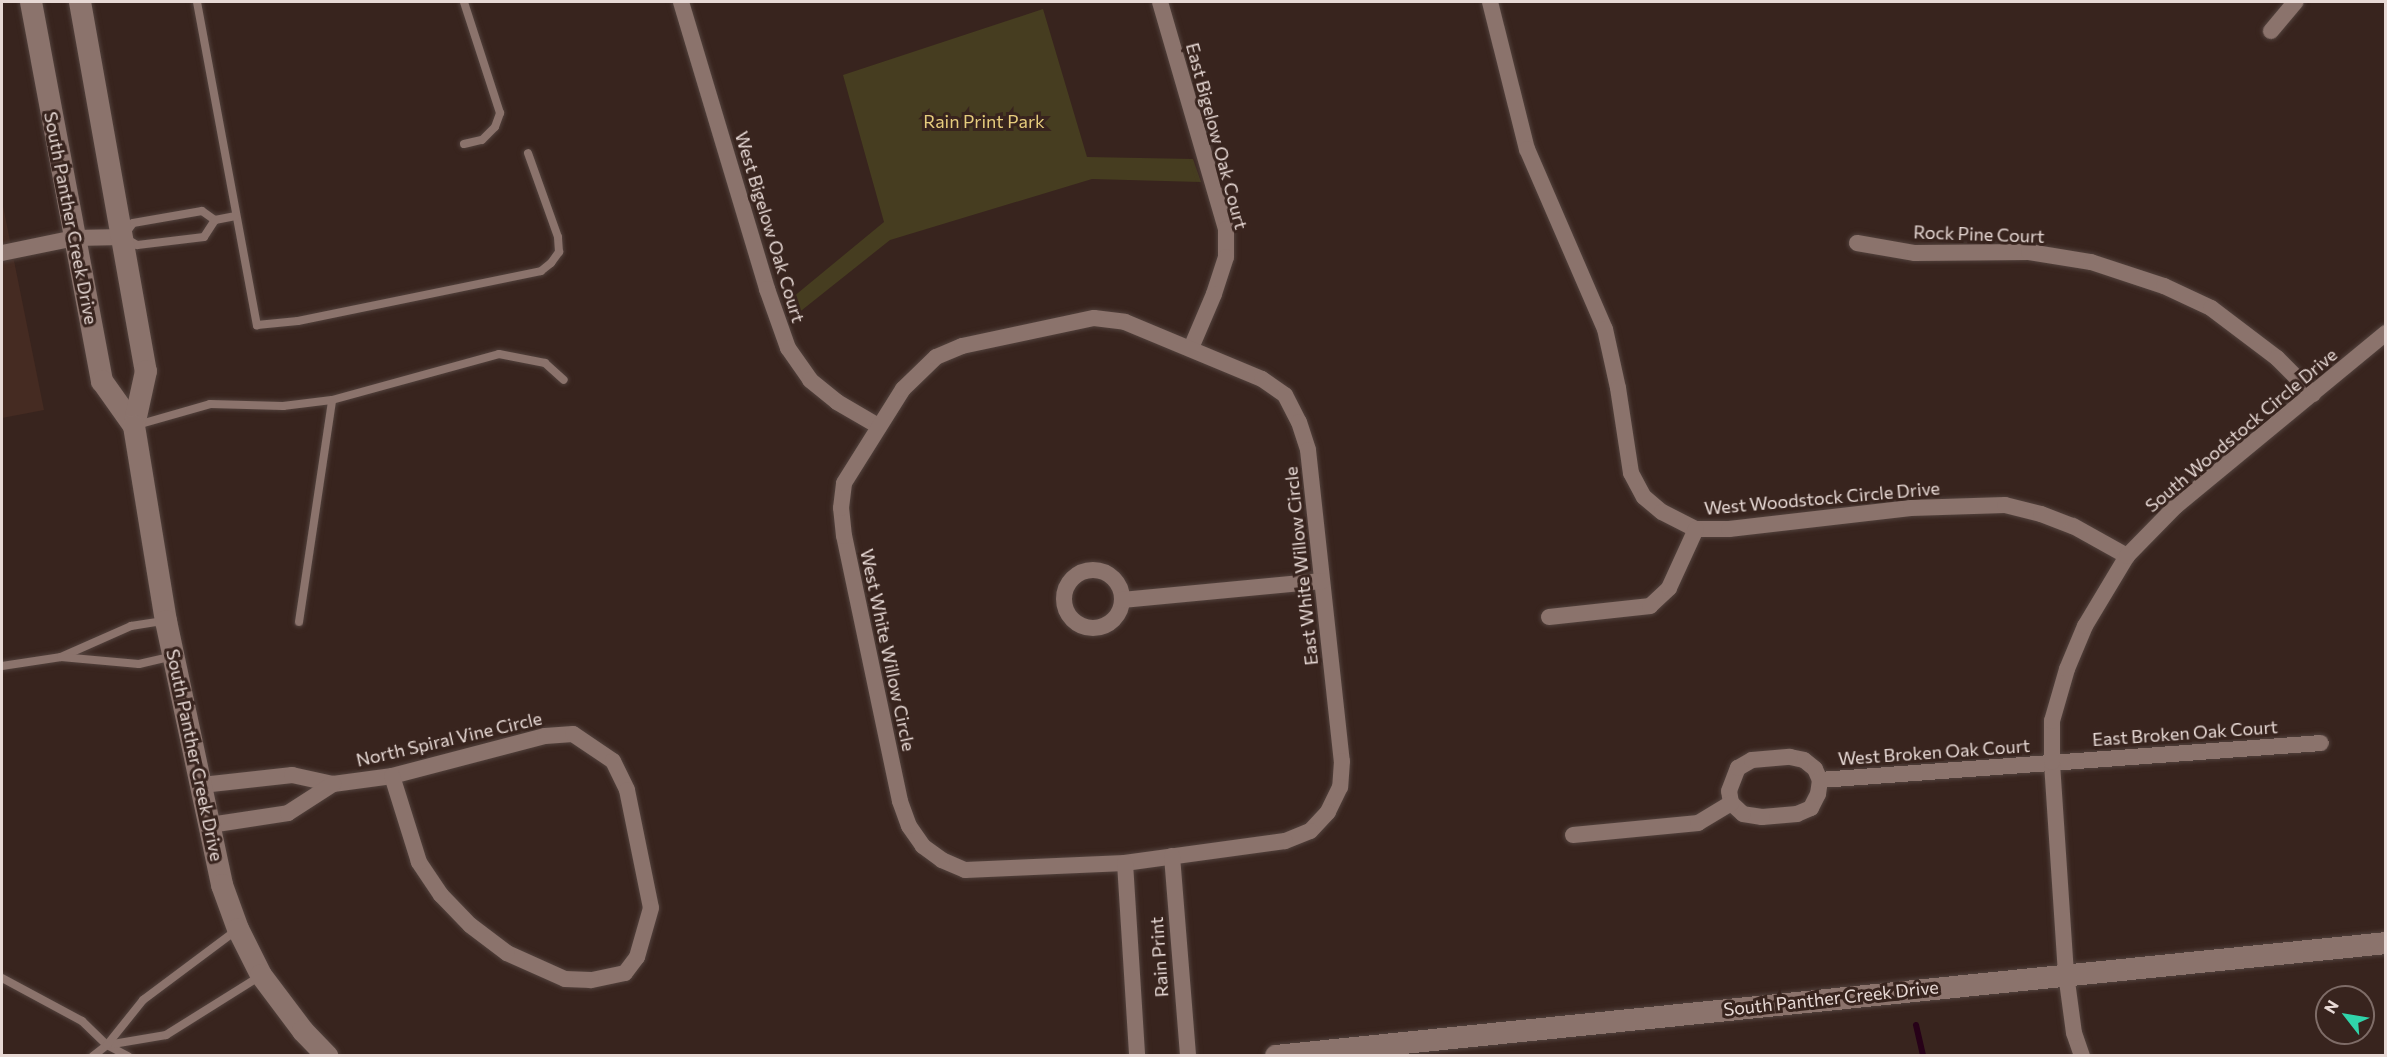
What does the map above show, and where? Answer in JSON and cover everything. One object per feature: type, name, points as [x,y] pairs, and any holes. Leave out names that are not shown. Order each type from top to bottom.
[{"type":"street","name":"South Panther Creek Drive","points":[[31,2],[102,381],[134,426]]},
{"type":"street","name":"South Panther Creek Drive","points":[[80,2],[146,371],[134,426],[166,621],[222,885],[238,929],[261,975],[303,1031],[327,1056]]},
{"type":"street","name":"West Bigelow Oak Court","points":[[681,2],[767,289],[788,348],[810,380],[837,402],[878,426]]},
{"type":"street","name":"East Bigelow Oak Court","points":[[1160,2],[1226,229],[1226,256],[1214,294],[1191,348]]},
{"type":"street","name":"West Woodstock Circle Drive","points":[[1490,2],[1527,149],[1605,329],[1618,388],[1631,473],[1644,496],[1662,512],[1696,529],[1729,529],[1911,508],[2005,505],[2041,513],[2073,526],[2127,556]]},
{"type":"street","points":[[2271,31],[2295,2]]},
{"type":"street","points":[[2,253],[75,238],[123,237]]},
{"type":"street","name":"Rock Pine Court","points":[[1857,243],[1915,254],[2029,252],[2091,262],[2164,286],[2211,308],[2277,358],[2313,394]]},
{"type":"street","name":"East White Willow Circle","points":[[1011,336],[1094,318],[1125,322],[1262,379],[1285,395],[1299,422],[1308,450],[1342,761],[1340,787],[1328,812],[1310,831],[1285,841],[1125,863]]},
{"type":"street","name":"South Woodstock Circle Drive","points":[[2082,1056],[2074,1033],[2066,974],[2052,762],[2052,721],[2067,669],[2085,626],[2127,556],[2176,506],[2385,333]]},
{"type":"street","name":"West White Willow Circle","points":[[1011,336],[962,346],[936,357],[903,388],[844,483],[841,508],[900,801],[909,826],[923,846],[942,860],[965,870],[1125,863]]},
{"type":"street","points":[[1550,618],[1650,606],[1669,588],[1696,529]]},
{"type":"street","points":[[1122,600],[1322,580]]},
{"type":"street","name":"North Spiral Vine Circle","points":[[202,785],[292,775],[333,784],[392,776],[545,736],[573,734],[613,761],[627,790],[651,908],[637,957],[624,973],[591,980],[565,979],[507,954],[470,925],[441,895],[419,862],[392,776]]},
{"type":"street","name":"East Broken Oak Court","points":[[2052,762],[2321,743]]},
{"type":"street","name":"West Broken Oak Court","points":[[1790,757],[1804,760],[1815,770],[1820,780],[1818,794],[1811,808],[1797,814],[1762,818],[1743,814],[1731,803],[1729,791],[1731,780],[1738,768],[1752,760],[1790,757]]},
{"type":"street","name":"West Broken Oak Court","points":[[1820,780],[2052,762]]},
{"type":"street","name":"North Spiral Vine Circle","points":[[210,825],[288,813],[333,784]]},
{"type":"street","points":[[1573,835],[1698,823],[1731,803]]},
{"type":"street","name":"Rain Print","points":[[1172,856],[1188,1056]]},
{"type":"street","name":"Rain Print","points":[[1125,863],[1137,1056]]},
{"type":"street","name":"South Panther Creek Drive","points":[[1276,1056],[1482,1046],[2066,974],[2385,944]]},
{"type":"lane","points":[[196,2],[257,325],[298,321],[541,271],[559,252],[558,237],[528,153]]},
{"type":"lane","points":[[464,2],[500,113],[495,127],[482,140],[464,144]]},
{"type":"lane","points":[[215,220],[204,237],[137,245],[123,237],[133,223],[202,211],[215,220],[236,216]]},
{"type":"lane","points":[[134,426],[210,404],[283,406],[332,400],[499,354],[545,363],[564,380]]},
{"type":"lane","points":[[300,622],[332,400]]},
{"type":"lane","points":[[61,657],[131,626],[166,621]]},
{"type":"lane","points":[[2,666],[61,657],[139,664],[174,656]]},
{"type":"lane","points":[[93,1056],[107,1045],[143,1000],[238,929]]},
{"type":"lane","points":[[107,1045],[166,1035],[261,975]]},
{"type":"lane","points":[[2,978],[82,1021],[107,1045],[128,1056]]},
{"type":"shaded area","points":[[2,201],[44,410],[2,418]]},
{"type":"green space","name":"Rain Print Park","points":[[1043,9],[1087,157],[1193,159],[1201,182],[1092,179],[890,240],[792,318],[787,302],[884,222],[843,75]]},
{"type":"waterway","points":[[1916,1025],[1923,1056]]}]
